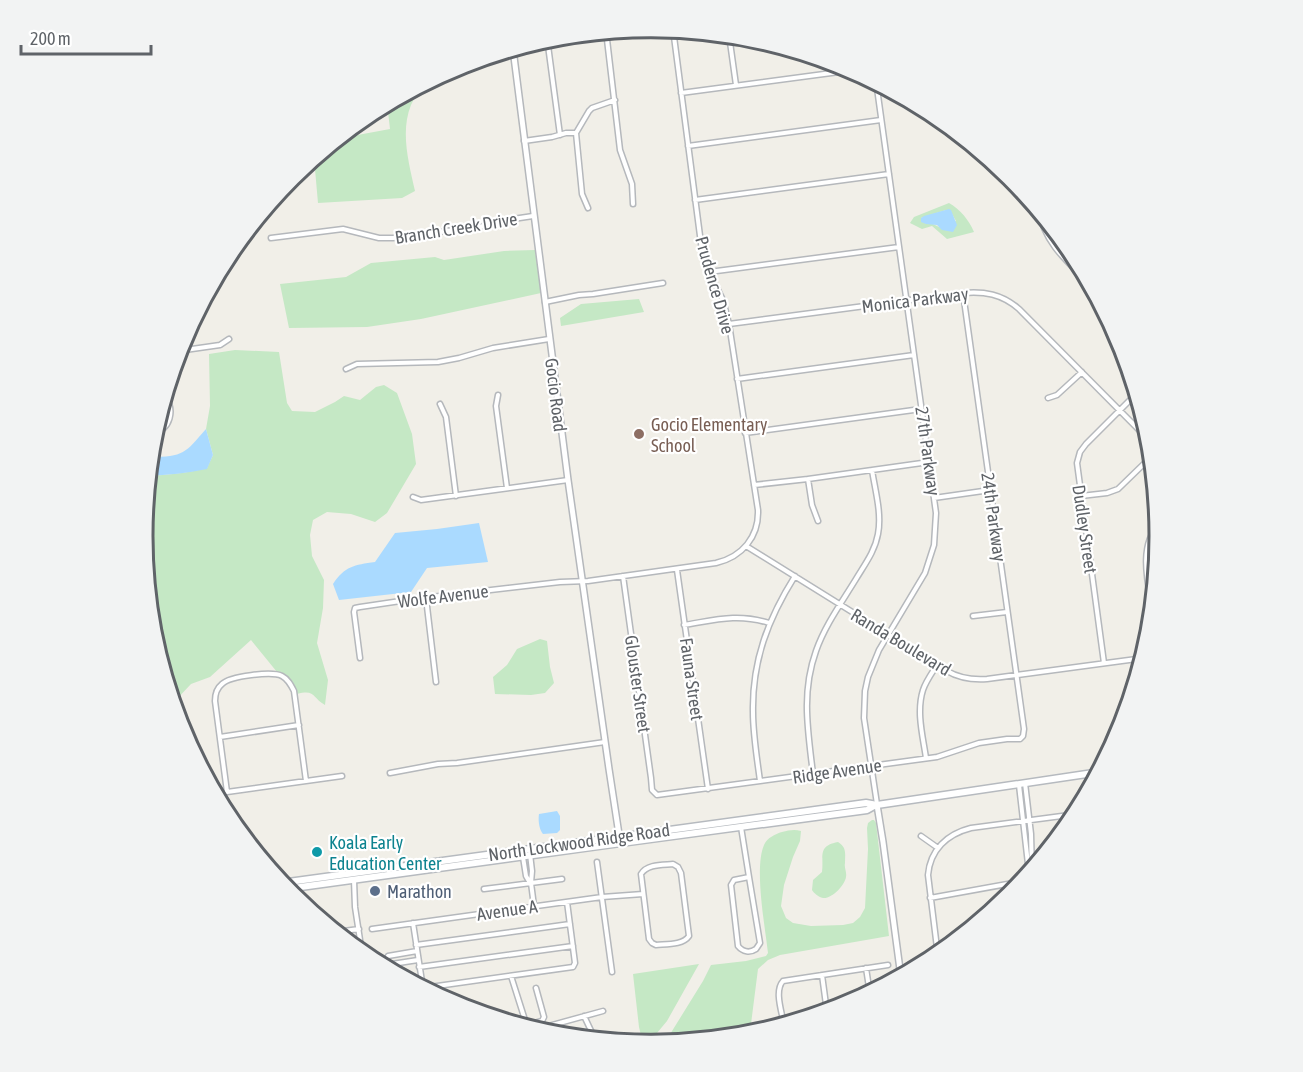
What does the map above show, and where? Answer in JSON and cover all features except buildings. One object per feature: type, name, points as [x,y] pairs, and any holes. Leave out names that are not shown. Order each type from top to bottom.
[{"type":"main road","name":"North Lockwood Ridge Road","points":[[293,882],[527,853],[866,803],[877,805],[1090,773]]},
{"type":"main road","name":"North Lockwood Ridge Road","points":[[527,853],[560,844],[620,840]]},
{"type":"main road","name":"North Lockwood Ridge Road","points":[[298,887],[353,876]]},
{"type":"street","name":"Prudence Drive","points":[[674,39],[702,251],[709,272],[723,300],[729,324],[758,510],[754,534],[746,546]]},
{"type":"street","points":[[607,40],[620,150],[632,184],[633,204]]},
{"type":"street","points":[[730,44],[736,85]]},
{"type":"street","points":[[548,48],[560,135]]},
{"type":"street","name":"Gocio Road","points":[[514,57],[567,480],[620,840]]},
{"type":"street","points":[[681,93],[835,72]]},
{"type":"street","name":"27th Parkway","points":[[877,92],[934,498],[936,529],[930,561],[920,585],[873,662],[865,692],[864,718],[877,805]]},
{"type":"street","points":[[588,208],[582,194],[576,133],[592,108],[615,100]]},
{"type":"street","points":[[688,146],[881,120]]},
{"type":"street","points":[[524,141],[576,133]]},
{"type":"street","points":[[695,200],[889,174]]},
{"type":"street","name":"Branch Creek Drive","points":[[272,238],[343,229],[378,238],[393,238],[492,225],[533,216]]},
{"type":"street","points":[[1045,230],[1050,242],[1068,262]]},
{"type":"street","points":[[709,272],[899,247]]},
{"type":"street","points":[[544,303],[579,295],[663,283]]},
{"type":"street","name":"Monica Parkway","points":[[729,324],[963,293],[990,293],[1008,300],[1019,309],[1138,428]]},
{"type":"street","name":"24th Parkway","points":[[963,293],[1024,729],[1020,739]]},
{"type":"street","points":[[189,349],[220,345],[229,339]]},
{"type":"street","points":[[346,369],[357,364],[438,362],[493,348],[549,339]]},
{"type":"street","points":[[737,379],[914,355]]},
{"type":"street","points":[[1048,398],[1057,395],[1082,372]]},
{"type":"street","points":[[498,395],[496,406],[507,488]]},
{"type":"street","name":"Dudley Street","points":[[1104,663],[1077,467],[1080,453],[1086,444],[1131,399]]},
{"type":"street","points":[[440,404],[446,417],[456,495]]},
{"type":"street","points":[[166,426],[171,417],[170,407]]},
{"type":"street","points":[[745,433],[921,409]]},
{"type":"street","points":[[754,485],[929,462]]},
{"type":"street","points":[[1081,496],[1107,493],[1118,489],[1145,463]]},
{"type":"street","points":[[813,774],[807,723],[807,689],[820,642],[870,557],[876,541],[879,514],[872,470]]},
{"type":"street","points":[[808,479],[812,506],[819,521]]},
{"type":"street","points":[[413,497],[421,500],[567,480]]},
{"type":"street","points":[[934,498],[990,490]]},
{"type":"street","points":[[1148,575],[1146,555],[1150,537]]},
{"type":"street","points":[[582,581],[677,570],[727,560],[746,546]]},
{"type":"street","name":"Randa Boulevard","points":[[746,546],[937,665],[951,673],[970,679],[987,679],[1134,659]]},
{"type":"street","name":"Fauna Street","points":[[677,570],[708,789]]},
{"type":"street","name":"Glouster Street","points":[[623,576],[652,792]]},
{"type":"street","points":[[760,781],[753,696],[758,658],[769,623],[795,576]]},
{"type":"street","name":"Wolfe Avenue","points":[[360,658],[355,608],[582,581]]},
{"type":"street","points":[[426,598],[436,682]]},
{"type":"street","points":[[973,616],[1007,612]]},
{"type":"street","points":[[684,624],[738,617],[769,623]]},
{"type":"street","points":[[926,758],[921,699],[926,684],[937,665]]},
{"type":"street","points":[[306,781],[294,691],[291,685],[282,676],[267,673],[232,679],[221,684],[217,689],[215,701],[226,792],[306,781],[342,776]]},
{"type":"street","points":[[220,737],[299,725]]},
{"type":"street","name":"Ridge Avenue","points":[[652,792],[658,795],[871,766],[944,755],[979,743],[1020,739]]},
{"type":"street","points":[[390,774],[438,764],[476,761],[604,742]]},
{"type":"street","points":[[1022,783],[1030,821],[1031,859]]},
{"type":"street","points":[[1022,783],[1028,863]]},
{"type":"street","points":[[877,805],[900,969]]},
{"type":"street","points":[[936,944],[928,870],[933,855],[947,838],[962,830],[1064,816]]},
{"type":"street","points":[[740,823],[749,877],[760,943],[756,949],[747,952],[738,946],[731,885],[734,880],[749,877]]},
{"type":"street","points":[[921,836],[938,848]]},
{"type":"street","points":[[527,853],[526,876],[531,883],[534,906]]},
{"type":"street","points":[[597,862],[612,972]]},
{"type":"street","points":[[673,864],[678,867],[681,873],[690,934],[687,939],[682,942],[658,945],[650,941],[643,894],[640,877],[644,869],[673,864]]},
{"type":"street","points":[[353,876],[360,939]]},
{"type":"street","points":[[484,889],[562,879]]},
{"type":"street","points":[[930,898],[1008,884]]},
{"type":"street","name":"Avenue A","points":[[372,929],[602,897],[643,894]]},
{"type":"street","points":[[437,986],[575,966],[567,902]]},
{"type":"street","points":[[413,924],[421,978]]},
{"type":"street","points":[[416,945],[570,924]]},
{"type":"street","points":[[347,930],[358,929]]},
{"type":"street","points":[[419,967],[573,946]]},
{"type":"street","points":[[386,957],[417,951]]},
{"type":"street","points":[[395,964],[418,960]]},
{"type":"street","points":[[783,1017],[779,991],[781,983],[785,980],[888,965]]},
{"type":"street","points":[[866,968],[869,985]]},
{"type":"street","points":[[822,975],[826,1003]]},
{"type":"street","points":[[511,976],[525,1019]]},
{"type":"street","points":[[536,988],[544,1017],[541,1022]]},
{"type":"street","points":[[556,1025],[603,1011]]},
{"type":"street","points":[[584,1016],[591,1030]]},
{"type":"green space","points":[[416,97],[411,105],[406,126],[410,170],[415,191],[402,198],[318,203],[315,169],[356,135],[390,129],[388,113]]},
{"type":"green space","points":[[949,203],[964,215],[974,232],[947,239],[932,226],[922,229],[910,223],[914,217]],"holes":[[[946,210],[956,221],[939,227],[921,218]]]},
{"type":"green space","points":[[535,250],[541,293],[421,319],[367,327],[289,328],[280,284],[346,277],[371,263],[435,257],[444,260],[504,251]]},
{"type":"green space","points":[[639,299],[644,312],[561,326],[560,318],[581,304]]},
{"type":"green space","points":[[235,350],[279,352],[287,403],[292,411],[315,412],[344,396],[360,400],[376,387],[384,385],[397,393],[412,434],[416,464],[387,513],[375,522],[351,514],[327,512],[313,520],[310,535],[312,556],[324,580],[323,608],[317,643],[328,680],[325,705],[311,693],[297,694],[289,678],[277,672],[251,640],[210,677],[191,684],[179,696],[157,601],[154,569],[154,503],[157,475],[207,468],[213,455],[206,429],[210,406],[209,354]]},
{"type":"green space","points":[[540,639],[547,641],[554,683],[545,693],[495,694],[493,677],[507,665],[517,649]]},
{"type":"green space","points":[[874,820],[876,823],[889,936],[780,955],[768,960],[758,969],[750,1025],[671,1033],[711,965],[746,961],[766,956],[768,953],[760,882],[761,855],[767,840],[782,832],[801,831],[800,841],[784,885],[781,906],[786,918],[793,923],[811,926],[843,925],[853,923],[865,908],[868,823]]},
{"type":"green space","points":[[838,842],[845,851],[845,880],[834,894],[827,898],[821,897],[812,890],[813,880],[822,872],[824,849]]},
{"type":"green space","points":[[699,964],[667,1021],[656,1034],[641,1034],[633,974]]},
{"type":"water","points":[[949,209],[957,225],[953,232],[942,230],[937,225],[921,222],[924,216]]},
{"type":"water","points":[[206,429],[213,455],[207,469],[157,475],[160,457],[183,452]]},
{"type":"water","points":[[479,523],[488,562],[427,568],[411,592],[339,600],[333,584],[337,578],[351,567],[375,562],[395,533]]},
{"type":"water","points":[[557,811],[560,816],[560,830],[557,833],[543,834],[539,824],[539,814]]},
{"type":"place","name":"Gocio Elementary School","points":[[639,434]]},
{"type":"place","name":"Koala Early Education Center","points":[[317,852]]},
{"type":"place","name":"Marathon","points":[[375,891]]}]
